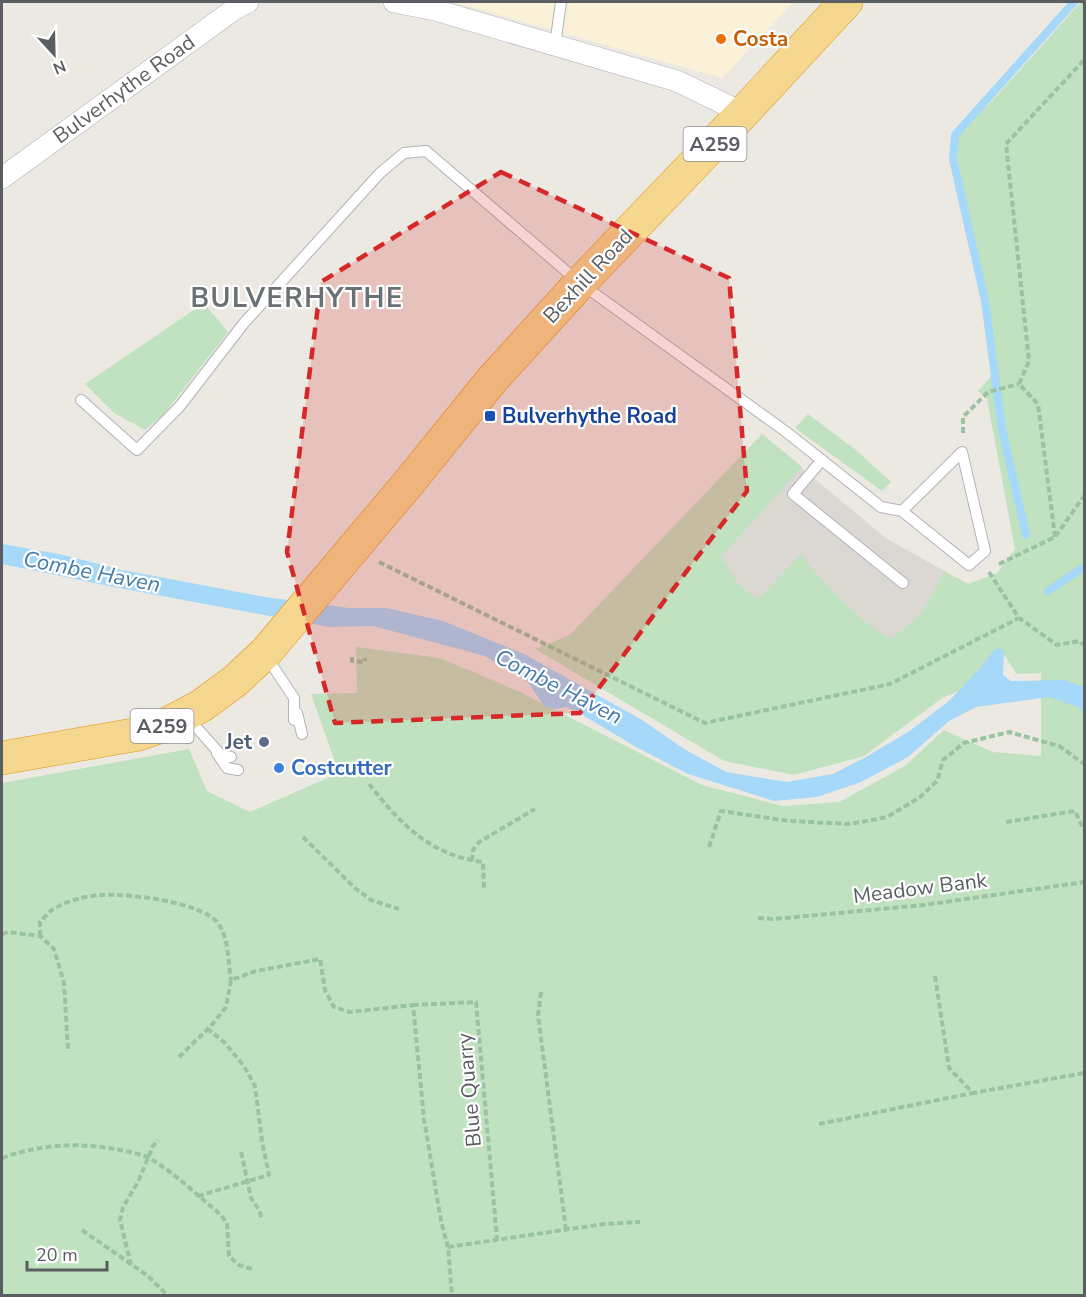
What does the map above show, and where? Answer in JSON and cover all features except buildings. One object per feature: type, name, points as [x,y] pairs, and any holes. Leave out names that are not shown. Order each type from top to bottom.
[{"type":"highway","name":"Bexhill Road","points":[[346,555],[411,480],[490,381],[846,2]]},
{"type":"highway","name":"A259","points":[[2,758],[140,734],[185,716],[235,681],[265,653],[346,555]]},
{"type":"street","points":[[394,2],[435,10],[677,81],[743,113]]},
{"type":"street","name":"Bulverhythe Road","points":[[2,178],[239,4]]},
{"type":"lane","points":[[555,45],[561,2]]},
{"type":"lane","points":[[81,400],[137,450],[180,406],[244,323],[380,173],[404,153],[426,151],[580,283],[786,431],[881,507],[902,511],[969,565],[985,551],[962,452]]},
{"type":"lane","points":[[902,511],[962,452]]},
{"type":"lane","points":[[822,460],[793,494],[903,583]]},
{"type":"lane","points":[[265,653],[294,698],[302,734]]},
{"type":"lane","points":[[294,698],[294,720]]},
{"type":"lane","points":[[185,716],[221,755],[231,757]]},
{"type":"lane","points":[[211,744],[227,768],[238,770]]},
{"type":"path","points":[[1019,384],[1029,361],[1006,144],[1084,60]]},
{"type":"path","points":[[962,452],[963,417],[988,392],[1019,384]]},
{"type":"path","points":[[1019,384],[1038,404],[1055,537]]},
{"type":"path","points":[[1009,559],[1055,537],[1084,496]]},
{"type":"path","points":[[346,555],[705,723],[890,684],[1019,618]]},
{"type":"path","points":[[969,565],[988,570],[1019,618],[1057,645],[1079,641],[1084,637]]},
{"type":"path","points":[[1079,641],[1084,645]]},
{"type":"path","points":[[352,657],[352,661],[357,662],[365,662],[365,658]]},
{"type":"path","points":[[709,847],[721,811],[800,822],[850,824],[887,817],[919,798],[937,781],[943,760],[964,743],[1009,732],[1059,746],[1084,764]]},
{"type":"path","points":[[369,784],[394,816],[419,838],[436,848],[472,861],[483,862],[484,891]]},
{"type":"path","points":[[472,861],[474,850],[479,842],[535,809]]},
{"type":"path","points":[[1006,822],[1075,811],[1084,830]]},
{"type":"path","points":[[303,837],[355,888],[371,900],[399,909]]},
{"type":"path","name":"Meadow Bank","points":[[758,918],[774,919],[924,905],[1084,882]]},
{"type":"path","points":[[40,936],[40,922],[55,908],[76,900],[102,895],[139,896],[173,902],[202,912],[215,920],[224,933],[231,980],[226,1007],[208,1029],[179,1057]]},
{"type":"path","points":[[2,934],[8,932],[40,936],[54,949],[64,983],[68,1049]]},
{"type":"path","name":"Blue Quarry","points":[[231,980],[256,971],[320,959],[326,990],[334,1007],[350,1012],[413,1005],[476,1002],[497,1239]]},
{"type":"path","points":[[935,976],[949,1068],[973,1093]]},
{"type":"path","points":[[541,992],[538,1015],[566,1230]]},
{"type":"path","points":[[413,1005],[424,1119],[441,1221],[448,1247],[452,1296]]},
{"type":"path","points":[[198,1196],[270,1175],[265,1159],[255,1086],[244,1066],[225,1043],[208,1029]]},
{"type":"path","points":[[819,1124],[1084,1073]]},
{"type":"path","points":[[131,1265],[120,1220],[123,1207],[158,1140]]},
{"type":"path","points":[[2,1158],[53,1146],[90,1144],[148,1158],[163,1167],[220,1214],[227,1223],[229,1256],[233,1262],[255,1270]]},
{"type":"path","points":[[242,1152],[252,1198],[260,1210],[262,1219]]},
{"type":"path","points":[[448,1247],[640,1222]]},
{"type":"path","points":[[82,1230],[148,1276],[168,1296]]},
{"type":"highlighted area","points":[[501,172],[729,278],[747,491],[580,713],[335,723],[287,552],[321,282]]},
{"type":"shaded area","points":[[453,2],[794,2],[722,78]]},
{"type":"shaded area","points":[[762,434],[802,467],[807,478],[815,479],[887,539],[968,584],[886,678],[570,635]]},
{"type":"green space","points":[[1081,2],[1084,2],[1084,1295],[2,1296],[2,783],[189,749],[207,791],[250,812],[339,773],[311,694],[357,693],[356,647],[440,658],[518,691],[702,785],[783,806],[839,802],[905,766],[944,730],[993,752],[1041,756],[1041,673],[1017,674],[1004,655],[976,684],[942,698],[864,756],[794,775],[724,761],[535,649],[570,635],[762,434],[802,467],[721,557],[737,582],[757,600],[801,554],[842,601],[891,639],[922,613],[944,571],[968,584],[997,573],[1015,549],[987,399],[978,391],[994,373],[954,138],[992,101]]},
{"type":"green space","points":[[204,303],[228,332],[164,414],[145,430],[114,413],[85,384]]},
{"type":"green space","points":[[808,414],[857,451],[891,482],[882,491],[795,428]]},
{"type":"water","name":"Combe Haven","points":[[2,544],[265,597],[349,608],[386,608],[443,621],[524,654],[642,720],[684,749],[726,772],[787,782],[833,774],[911,730],[950,700],[994,650],[1000,648],[1004,651],[1003,675],[1011,681],[1063,680],[1084,687],[1084,713],[1078,707],[1049,697],[976,707],[949,721],[908,757],[861,782],[817,797],[774,801],[688,774],[636,747],[576,711],[566,707],[555,709],[544,706],[528,682],[485,656],[373,626],[329,627],[2,564]]},
{"type":"waterway","points":[[1026,535],[1002,429],[985,301],[953,159],[955,135],[1074,2]]},
{"type":"waterway","points":[[1048,591],[1084,567]]},
{"type":"place","name":"Costa","points":[[721,39]]},
{"type":"place","name":"Bulverhythe Road","points":[[490,416]]},
{"type":"place","name":"Jet","points":[[264,742]]},
{"type":"place","name":"Costcutter","points":[[279,768]]},
{"type":"district","name":"BULVERHYTHE","points":[[297,298]]}]
